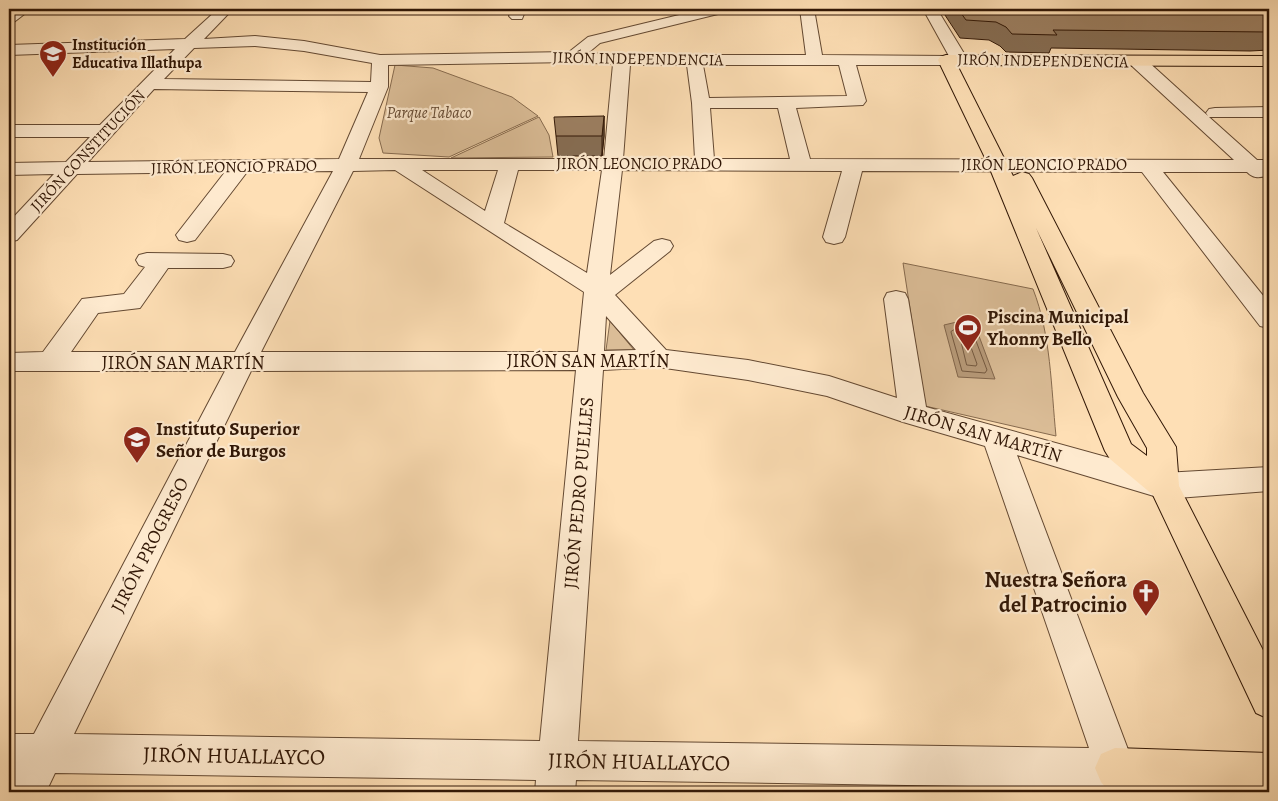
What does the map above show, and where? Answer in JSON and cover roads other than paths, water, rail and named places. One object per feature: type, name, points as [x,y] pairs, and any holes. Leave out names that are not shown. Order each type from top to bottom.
[{"type":"main road","name":"JIRÓN INDEPENDENCIA","points":[[953,60],[1269,62]]},
{"type":"main road","points":[[953,60],[1006,164],[1132,397],[1162,446],[1164,486],[1269,700]]},
{"type":"main road","points":[[1006,164],[1120,451],[1164,486]]},
{"type":"main road","name":"JIRÓN HUALLAYCO","points":[[1125,784],[1269,773]]},
{"type":"street","points":[[9,19],[24,9]]},
{"type":"street","points":[[573,57],[594,40],[721,9]]},
{"type":"street","points":[[807,9],[815,60]]},
{"type":"street","points":[[916,9],[953,60]]},
{"type":"street","points":[[930,9],[953,60]]},
{"type":"street","name":"JIRÓN CONSTITUCIÓN","points":[[9,235],[18,216],[72,169],[188,45],[227,13]]},
{"type":"street","points":[[254,26],[349,54]]},
{"type":"street","name":"JIRÓN INDEPENDENCIA","points":[[9,50],[188,45],[255,41],[304,46],[380,60],[573,57],[622,60],[953,60]]},
{"type":"street","points":[[150,84],[262,87],[380,87],[380,60]]},
{"type":"street","name":"JIRÓN PEDRO PUELLES","points":[[557,776],[590,361],[614,164],[622,60]]},
{"type":"street","points":[[694,60],[701,103],[705,164]]},
{"type":"street","points":[[701,103],[856,101],[846,60]]},
{"type":"street","points":[[1138,62],[1264,165]]},
{"type":"street","points":[[1158,62],[1215,113],[1264,165],[1269,182]]},
{"type":"street","name":"JIRÓN PROGRESO","points":[[25,792],[26,754],[242,363],[346,165],[380,87]]},
{"type":"street","points":[[786,103],[801,164]]},
{"type":"street","points":[[1215,113],[1269,112]]},
{"type":"street","points":[[9,131],[107,131]]},
{"type":"street","points":[[399,164],[492,225],[599,291],[658,358]]},
{"type":"street","name":"JIRÓN LEONCIO PRADO","points":[[9,169],[399,164],[1264,165]]},
{"type":"street","points":[[492,225],[509,165]]},
{"type":"street","points":[[834,237],[854,165]]},
{"type":"street","points":[[1148,166],[1269,320]]},
{"type":"street","points":[[187,235],[240,167]]},
{"type":"street","points":[[599,291],[662,246]]},
{"type":"street","points":[[50,362],[91,305],[131,302],[154,261],[223,260]]},
{"type":"street","points":[[896,299],[913,414]]},
{"type":"street","name":"JIRÓN SAN MARTÍN","points":[[9,362],[590,361],[658,358],[748,370],[829,386],[913,414],[1164,486],[1269,479]]},
{"type":"street","points":[[996,437],[1125,784]]},
{"type":"street","name":"JIRÓN HUALLAYCO","points":[[26,754],[557,776],[1125,784]]},
{"type":"water","name":"Piscina Municipal Yhonny Bello","points":[[961,321],[967,324],[968,327],[976,328],[995,379],[958,377],[944,325]]},
{"type":"place","name":"Institución Educativa Illathupa","points":[[53,78]]},
{"type":"place","name":"Piscina Municipal Yhonny Bello","points":[[968,352]]},
{"type":"place","name":"Instituto Superior Señor de Burgos","points":[[137,464]]},
{"type":"place","name":"Nuestra Señora del Patrocinio","points":[[1146,617]]},
{"type":"park label","name":"Parque Tabaco","points":[[429,113]]}]
